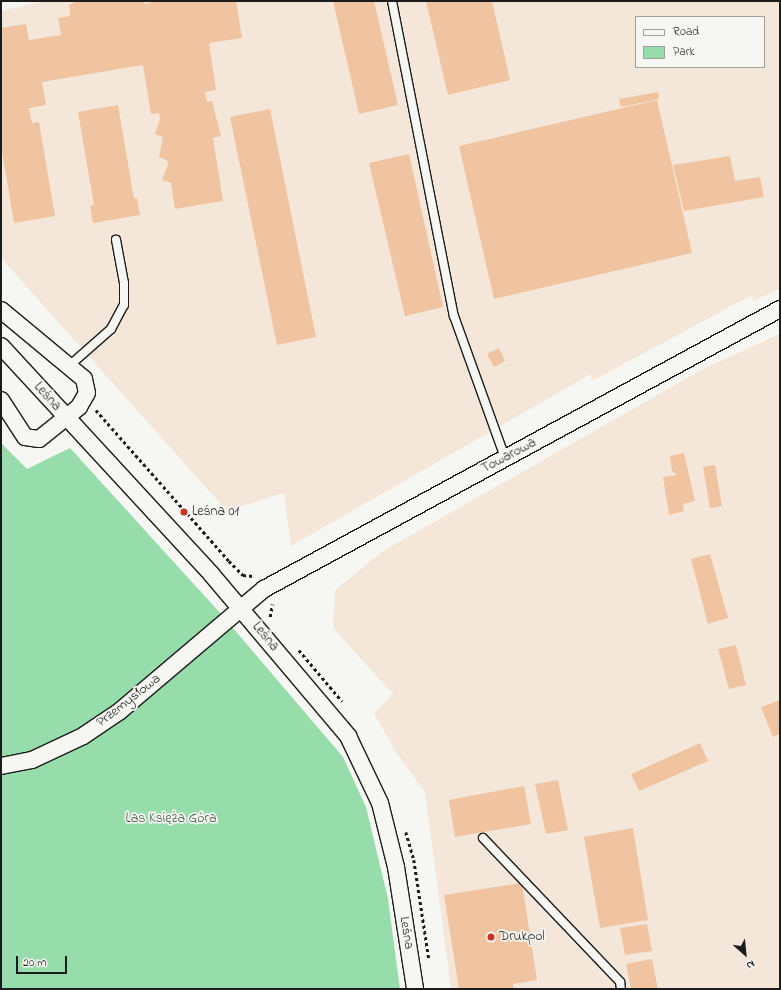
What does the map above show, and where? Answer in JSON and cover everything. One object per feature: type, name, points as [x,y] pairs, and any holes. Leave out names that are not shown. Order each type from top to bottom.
[{"type":"street","name":"Towarowa","points":[[243,610],[264,589],[780,309]]},
{"type":"street","points":[[1,310],[84,379],[87,393],[85,398],[66,419],[39,439],[25,437],[1,400]]},
{"type":"street","name":"Leśna","points":[[1,346],[66,419],[243,610],[348,736],[380,803],[396,867],[415,989]]},
{"type":"street","name":"Przemysłowa","points":[[1,766],[32,760],[82,736],[120,710],[243,610]]},
{"type":"lane","points":[[392,1],[454,316],[505,458]]},
{"type":"lane","points":[[69,366],[111,329],[124,306],[124,283],[116,240]]},
{"type":"lane","points":[[483,838],[620,982],[621,989]]},
{"type":"path","points":[[85,398],[229,561],[243,574],[258,581]]},
{"type":"path","points":[[224,565],[229,561]]},
{"type":"path","points":[[270,598],[271,618]]},
{"type":"shaded area","points":[[43,1],[780,1],[780,289],[753,301],[752,295],[592,381],[591,374],[291,546],[284,493],[227,511],[1,258],[1,11]]},
{"type":"shaded area","points":[[780,334],[780,989],[451,989],[425,792],[397,754],[374,713],[393,694],[333,628],[335,590],[383,551],[705,368]]},
{"type":"green space","name":"Las Księża Góra","points":[[1,443],[27,469],[70,448],[221,614],[343,757],[366,807],[388,899],[400,989],[1,989]]},
{"type":"building","points":[[77,1],[144,1],[145,4],[156,1],[236,1],[242,38],[209,43],[216,90],[205,92],[207,102],[212,101],[221,136],[213,138],[223,201],[175,209],[171,183],[162,180],[168,165],[167,160],[159,157],[163,137],[155,134],[160,119],[159,113],[151,114],[143,65],[42,82],[46,105],[29,108],[32,123],[39,122],[55,216],[14,223],[1,145],[1,28],[26,24],[29,40],[61,35],[58,18],[70,16],[69,5]]},
{"type":"building","points":[[333,1],[374,1],[398,105],[359,114]]},
{"type":"building","points":[[426,1],[492,1],[510,80],[448,95]]},
{"type":"building","points":[[658,92],[659,99],[621,107],[619,99]]},
{"type":"building","points":[[657,100],[692,253],[494,299],[459,146]]},
{"type":"building","points":[[118,105],[134,199],[137,198],[140,215],[93,223],[90,206],[94,205],[78,112]]},
{"type":"building","points":[[270,109],[316,337],[277,345],[230,117]]},
{"type":"building","points":[[409,154],[443,307],[405,316],[369,163]]},
{"type":"building","points":[[730,156],[735,181],[760,177],[764,197],[684,211],[673,165]]},
{"type":"building","points":[[499,348],[505,361],[494,367],[487,354]]},
{"type":"building","points":[[684,453],[695,501],[683,504],[684,511],[669,515],[663,477],[677,475],[672,471],[670,456]]},
{"type":"building","points":[[715,465],[722,506],[710,508],[703,467]]},
{"type":"building","points":[[710,554],[728,618],[708,624],[691,559]]},
{"type":"building","points":[[736,645],[746,685],[729,689],[718,649]]},
{"type":"building","points":[[780,700],[780,734],[773,737],[761,707]]},
{"type":"building","points":[[700,743],[708,761],[639,791],[631,774]]},
{"type":"building","points":[[558,780],[568,830],[546,834],[535,784]]},
{"type":"building","points":[[524,786],[531,824],[455,837],[449,800]]},
{"type":"building","points":[[633,828],[648,920],[600,928],[584,837]]},
{"type":"building","name":"Drukpol","points":[[522,883],[537,980],[513,984],[514,989],[459,989],[444,895]]},
{"type":"building","points":[[647,924],[652,951],[625,955],[620,928]]},
{"type":"building","points":[[652,959],[658,989],[631,989],[626,964]]},
{"type":"place","name":"Leśna 01","points":[[184,512]]},
{"type":"place","name":"Drukpol","points":[[491,937]]}]
